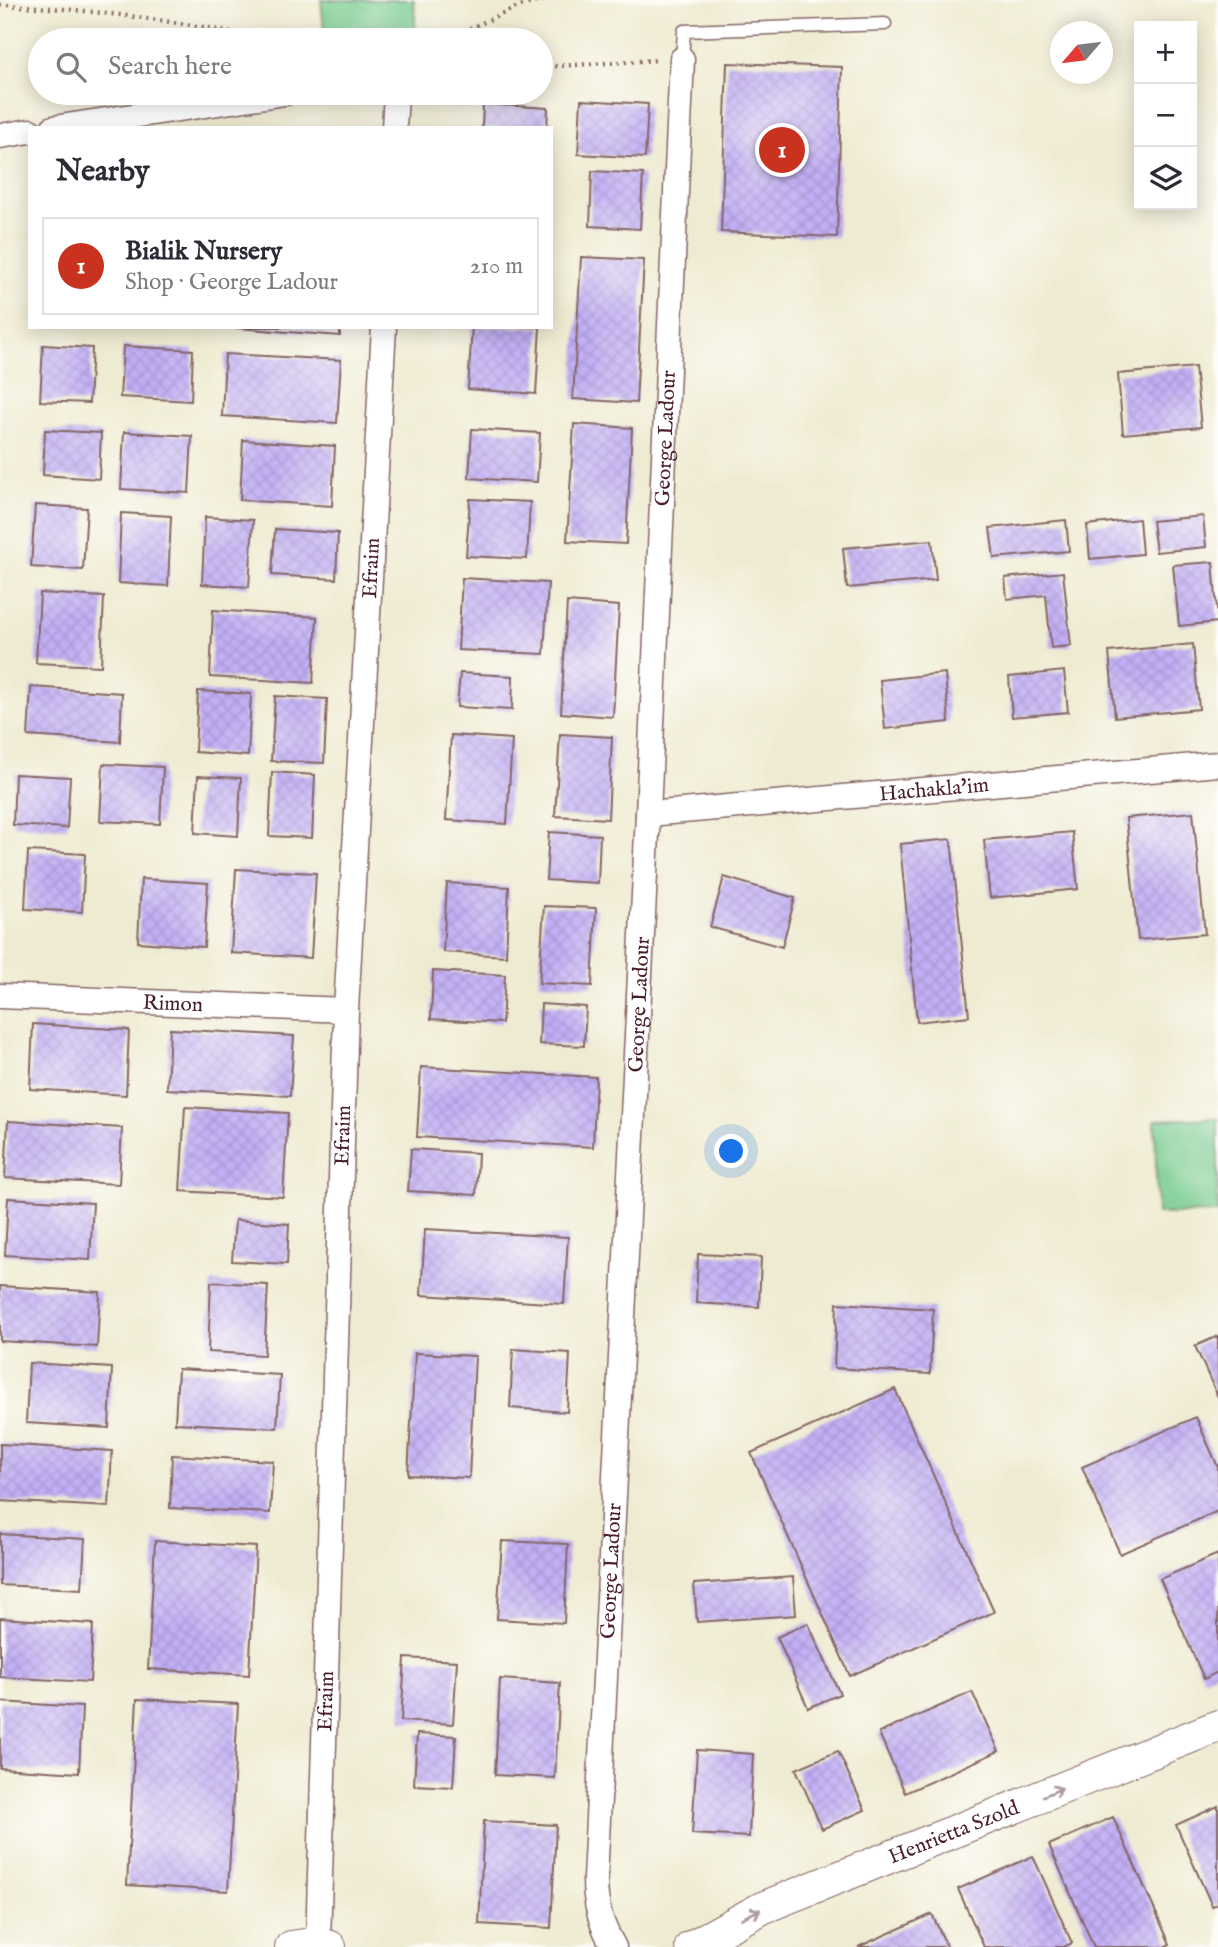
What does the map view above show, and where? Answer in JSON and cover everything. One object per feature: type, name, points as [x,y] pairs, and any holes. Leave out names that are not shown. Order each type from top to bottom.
[{"type":"street","name":"George Ladour","points":[[614,1947],[595,1902],[595,1879],[682,59]]},
{"type":"street","points":[[66,126],[205,105]]},
{"type":"street","points":[[394,126],[395,105]]},
{"type":"street","points":[[0,136],[28,131]]},
{"type":"street","name":"Efraim","points":[[313,1946],[346,1010],[384,329]]},
{"type":"street","name":"Hachakla'im","points":[[648,814],[1218,764]]},
{"type":"street","name":"Rimon","points":[[0,996],[346,1010]]},
{"type":"street","name":"Henrietta Szold","points":[[691,1947],[762,1909],[1218,1726]]},
{"type":"lane","points":[[682,59],[684,31],[885,24]]},
{"type":"path","points":[[471,28],[520,6],[544,0]]},
{"type":"path","points":[[0,5],[79,9],[214,28]]},
{"type":"path","points":[[553,66],[682,59]]},
{"type":"green space","points":[[321,0],[414,0],[415,28],[324,28]]},
{"type":"green space","points":[[1218,1118],[1218,1213],[1157,1214],[1155,1120]]},
{"type":"building","points":[[727,63],[842,67],[837,237],[721,232]]},
{"type":"building","points":[[581,100],[648,104],[645,158],[578,154]]},
{"type":"building","points":[[483,105],[548,108],[547,126],[482,126]]},
{"type":"building","points":[[592,171],[643,174],[640,229],[590,226]]},
{"type":"building","points":[[581,257],[644,260],[636,403],[573,399]]},
{"type":"building","points":[[250,329],[340,329],[340,336]]},
{"type":"building","points":[[472,329],[540,329],[536,394],[468,389]]},
{"type":"building","points":[[43,345],[92,348],[89,403],[40,401]]},
{"type":"building","points":[[123,346],[193,350],[191,401],[120,397]]},
{"type":"building","points":[[225,354],[341,360],[337,423],[222,416]]},
{"type":"building","points":[[1195,367],[1201,427],[1123,434],[1118,374]]},
{"type":"building","points":[[574,424],[632,428],[626,544],[567,541]]},
{"type":"building","points":[[472,429],[540,433],[537,482],[469,478]]},
{"type":"building","points":[[45,430],[101,433],[99,479],[43,475]]},
{"type":"building","points":[[124,432],[192,436],[189,493],[121,489]]},
{"type":"building","points":[[243,440],[335,446],[332,506],[240,500]]},
{"type":"building","points":[[470,499],[530,502],[527,559],[466,556]]},
{"type":"building","points":[[35,505],[87,508],[83,570],[31,567]]},
{"type":"building","points":[[121,513],[171,516],[168,586],[118,583]]},
{"type":"building","points":[[1203,516],[1206,547],[1156,552],[1152,521]]},
{"type":"building","points":[[205,517],[253,520],[249,587],[202,584]]},
{"type":"building","points":[[1139,519],[1142,554],[1090,559],[1087,525]]},
{"type":"building","points":[[1066,520],[1069,551],[994,558],[990,528]]},
{"type":"building","points":[[275,529],[338,533],[336,579],[272,575]]},
{"type":"building","points":[[932,540],[936,580],[847,588],[843,548]]},
{"type":"building","points":[[1213,562],[1218,622],[1179,626],[1173,565]]},
{"type":"building","points":[[1063,572],[1071,646],[1051,648],[1046,595],[1007,599],[1005,578]]},
{"type":"building","points":[[462,578],[548,583],[544,654],[458,650]]},
{"type":"building","points":[[40,593],[104,597],[101,666],[36,663]]},
{"type":"building","points":[[567,602],[619,606],[613,717],[561,713]]},
{"type":"building","points":[[213,610],[317,617],[313,683],[210,677]]},
{"type":"building","points":[[1193,644],[1199,709],[1115,717],[1109,652]]},
{"type":"building","points":[[1064,671],[1068,712],[1012,717],[1009,677]]},
{"type":"building","points":[[460,673],[513,676],[512,710],[457,707]]},
{"type":"building","points":[[945,673],[949,722],[885,729],[880,680]]},
{"type":"building","points":[[31,687],[122,693],[120,742],[28,736]]},
{"type":"building","points":[[198,691],[251,694],[248,756],[195,752]]},
{"type":"building","points":[[275,696],[327,699],[324,763],[271,761]]},
{"type":"building","points":[[560,734],[612,737],[608,819],[555,816]]},
{"type":"building","points":[[451,735],[512,739],[507,824],[446,820]]},
{"type":"building","points":[[103,764],[163,767],[160,824],[100,821]]},
{"type":"building","points":[[272,772],[315,775],[312,838],[269,836]]},
{"type":"building","points":[[15,774],[70,777],[67,828],[13,825]]},
{"type":"building","points":[[198,776],[241,778],[238,836],[195,833]]},
{"type":"building","points":[[1193,812],[1205,934],[1138,940],[1126,818]]},
{"type":"building","points":[[549,832],[600,835],[598,883],[546,880]]},
{"type":"building","points":[[1072,832],[1078,889],[990,898],[984,840]]},
{"type":"building","points":[[951,839],[969,1016],[917,1022],[900,844]]},
{"type":"building","points":[[28,851],[85,854],[82,912],[25,909]]},
{"type":"building","points":[[236,869],[316,873],[311,958],[231,953]]},
{"type":"building","points":[[724,877],[795,898],[782,947],[710,927]]},
{"type":"building","points":[[141,879],[208,883],[204,947],[138,942]]},
{"type":"building","points":[[447,883],[509,887],[506,956],[443,952]]},
{"type":"building","points":[[544,906],[596,908],[592,986],[539,983]]},
{"type":"building","points":[[433,971],[505,975],[502,1023],[431,1019]]},
{"type":"building","points":[[541,1004],[586,1007],[584,1046],[539,1044]]},
{"type":"building","points":[[33,1024],[129,1030],[126,1095],[30,1089]]},
{"type":"building","points":[[170,1029],[294,1036],[290,1096],[167,1089]]},
{"type":"building","points":[[421,1067],[596,1077],[593,1147],[417,1137]]},
{"type":"building","points":[[185,1107],[288,1113],[283,1197],[180,1191]]},
{"type":"building","points":[[8,1121],[122,1128],[119,1184],[5,1178]]},
{"type":"building","points":[[411,1149],[478,1153],[476,1195],[408,1191]]},
{"type":"building","points":[[8,1198],[93,1203],[90,1260],[5,1255]]},
{"type":"building","points":[[235,1220],[289,1224],[287,1264],[232,1261]]},
{"type":"building","points":[[425,1229],[568,1237],[564,1304],[421,1295]]},
{"type":"building","points":[[698,1254],[761,1257],[759,1307],[696,1303]]},
{"type":"building","points":[[211,1282],[268,1285],[264,1355],[208,1352]]},
{"type":"building","points":[[0,1286],[100,1292],[97,1347],[0,1341]]},
{"type":"building","points":[[837,1303],[933,1309],[930,1374],[834,1368]]},
{"type":"building","points":[[1218,1336],[1218,1397],[1195,1346]]},
{"type":"building","points":[[513,1349],[570,1353],[567,1412],[510,1408]]},
{"type":"building","points":[[415,1353],[475,1356],[469,1478],[408,1475]]},
{"type":"building","points":[[29,1363],[112,1368],[109,1428],[26,1423]]},
{"type":"building","points":[[178,1369],[280,1375],[277,1428],[175,1423]]},
{"type":"building","points":[[895,1389],[994,1612],[850,1676],[751,1453]]},
{"type":"building","points":[[1196,1417],[1218,1467],[1218,1511],[1120,1554],[1082,1467]]},
{"type":"building","points":[[0,1444],[112,1451],[109,1507],[0,1501]]},
{"type":"building","points":[[172,1455],[273,1461],[270,1513],[170,1508]]},
{"type":"building","points":[[0,1534],[85,1539],[82,1589],[0,1585]]},
{"type":"building","points":[[155,1541],[256,1547],[249,1675],[148,1669]]},
{"type":"building","points":[[502,1541],[568,1544],[564,1623],[497,1619]]},
{"type":"building","points":[[1218,1554],[1218,1672],[1204,1679],[1160,1579]]},
{"type":"building","points":[[793,1577],[796,1615],[697,1622],[694,1584]]},
{"type":"building","points":[[0,1618],[93,1624],[90,1682],[0,1677]]},
{"type":"building","points":[[808,1623],[840,1694],[808,1708],[777,1637]]},
{"type":"building","points":[[405,1658],[457,1661],[453,1724],[401,1721]]},
{"type":"building","points":[[500,1679],[560,1683],[555,1778],[495,1775]]},
{"type":"building","points":[[972,1692],[999,1751],[905,1793],[879,1733]]},
{"type":"building","points":[[137,1699],[238,1704],[228,1891],[127,1885]]},
{"type":"building","points":[[0,1702],[82,1707],[79,1773],[0,1768]]},
{"type":"building","points":[[417,1734],[456,1736],[453,1787],[414,1785]]},
{"type":"building","points":[[697,1750],[753,1754],[749,1837],[692,1834]]},
{"type":"building","points":[[838,1751],[865,1810],[822,1829],[796,1769]]},
{"type":"building","points":[[1218,1806],[1218,1904],[1212,1906],[1176,1825]]},
{"type":"building","points":[[1113,1817],[1170,1944],[1164,1947],[1094,1947],[1049,1845]]},
{"type":"building","points":[[484,1821],[556,1825],[551,1928],[479,1924]]},
{"type":"building","points":[[1033,1856],[1072,1943],[1064,1947],[984,1947],[958,1889]]},
{"type":"building","points":[[932,1914],[947,1947],[858,1947]]},
{"type":"place","name":"Bialik Nursery","points":[[782,150]]}]
